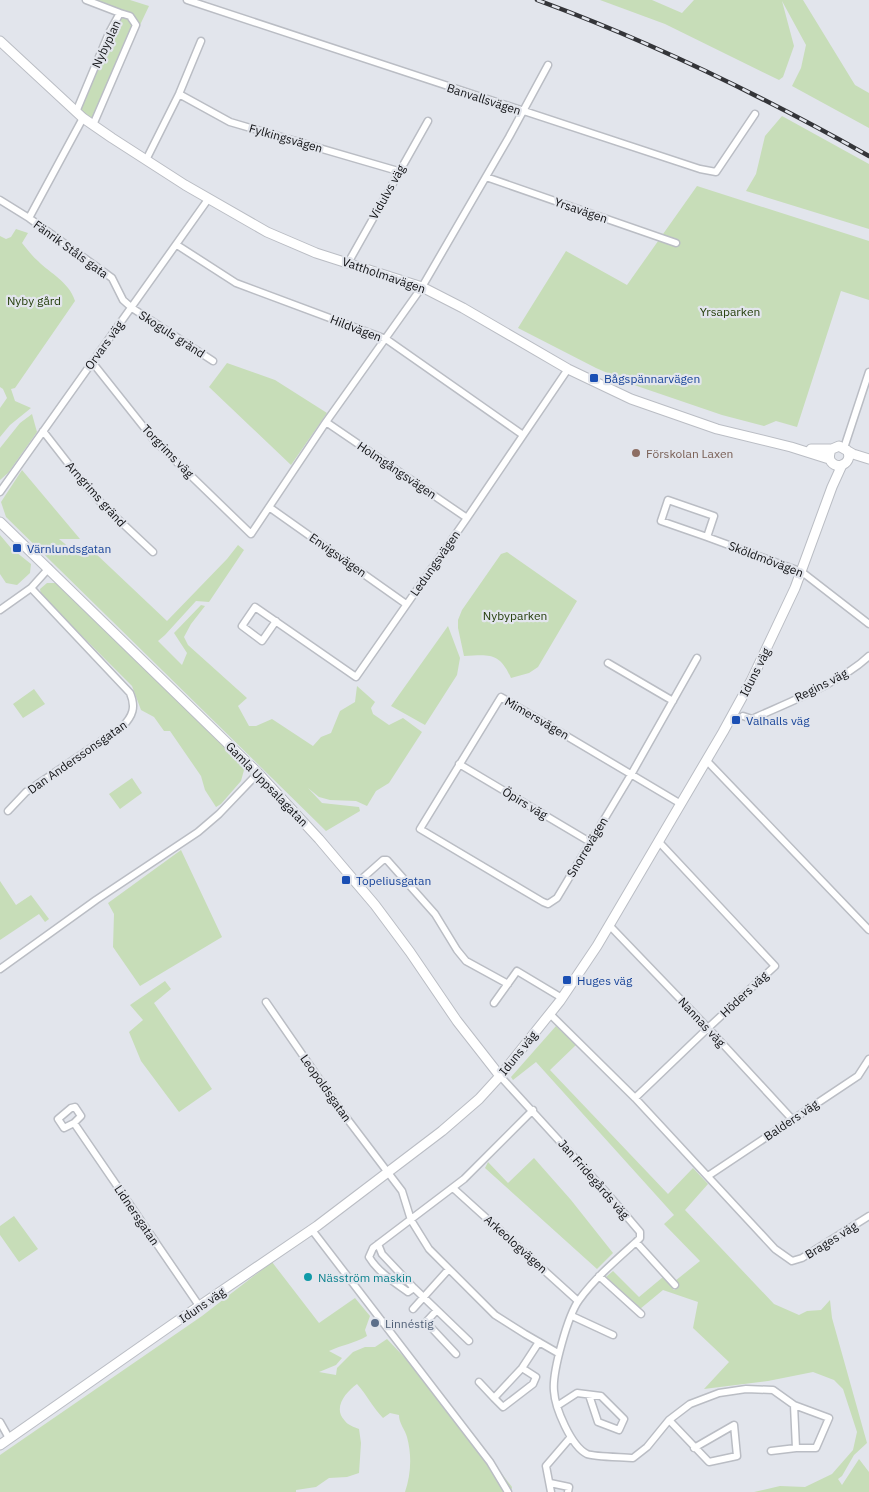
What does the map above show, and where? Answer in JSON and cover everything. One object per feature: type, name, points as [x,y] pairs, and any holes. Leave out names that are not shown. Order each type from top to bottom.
[{"type":"street","points":[[86,0],[120,13]]},
{"type":"street","name":"Banvallsvägen","points":[[187,0],[700,169],[725,172]]},
{"type":"street","name":"Nybyplan","points":[[29,218],[79,115],[109,32],[120,13],[130,16],[136,25],[93,125]]},
{"type":"street","name":"Vattholmavägen","points":[[0,41],[79,115],[146,160],[267,232],[316,253],[422,286],[568,369],[631,399],[717,429],[800,449],[838,463],[869,459]]},
{"type":"street","points":[[146,160],[179,94],[201,41]]},
{"type":"street","points":[[269,507],[326,422],[422,286],[523,112],[548,65]]},
{"type":"street","name":"Fylkingsvägen","points":[[179,94],[230,122],[398,171]]},
{"type":"street","points":[[716,172],[755,114]]},
{"type":"street","name":"Vidulvs väg","points":[[348,263],[398,171],[428,121]]},
{"type":"street","name":"Yrsavägen","points":[[486,176],[676,243]]},
{"type":"street","name":"Orvars väg","points":[[0,492],[209,198]]},
{"type":"street","name":"Fänrik Ståls gata","points":[[0,200],[29,218],[112,278],[122,300],[132,308]]},
{"type":"street","name":"Hildvägen","points":[[177,245],[236,283],[386,339],[523,434]]},
{"type":"street","name":"Skoguls gränd","points":[[132,308],[212,361]]},
{"type":"street","name":"Torgrims väg","points":[[92,362],[154,440],[251,534],[269,507]]},
{"type":"street","name":"Ledungsvägen","points":[[276,621],[262,641],[242,626],[255,607],[276,621],[356,677],[568,369]]},
{"type":"street","points":[[845,449],[869,372]]},
{"type":"street","name":"Holmgångsvägen","points":[[326,422],[467,518]]},
{"type":"street","name":"Arngrims gränd","points":[[44,431],[97,499],[153,552]]},
{"type":"street","points":[[839,446],[845,449],[849,458],[838,463],[829,454],[832,449],[839,446]]},
{"type":"street","name":"Vattholmavägen","points":[[800,449],[832,449]]},
{"type":"street","name":"Vattholmavägen","points":[[845,449],[869,459]]},
{"type":"street","name":"Iduns väg","points":[[0,1445],[312,1230],[442,1131],[479,1099],[500,1076],[562,998],[610,926],[751,681],[802,572],[832,487],[838,463]]},
{"type":"street","name":"Sköldmövägen","points":[[707,537],[714,516],[668,500],[661,521],[802,572],[869,624]]},
{"type":"street","name":"Envigsvägen","points":[[269,507],[406,604]]},
{"type":"street","name":"Gamla Uppsalagatan","points":[[0,522],[50,568],[258,773],[318,839],[410,952],[457,1020],[500,1076]]},
{"type":"street","points":[[0,610],[31,588],[50,568]]},
{"type":"street","name":"Dan Anderssonsgatan","points":[[8,811],[26,792],[122,727],[129,720],[133,711],[134,701],[130,693],[31,588]]},
{"type":"street","name":"Regins väg","points":[[743,716],[752,719],[768,712],[830,682],[860,664],[869,656]]},
{"type":"street","name":"Snorrevägen","points":[[420,829],[548,904],[557,898],[632,774],[697,658]]},
{"type":"street","points":[[608,663],[673,701]]},
{"type":"street","name":"Mimersvägen","points":[[420,829],[501,697],[681,804]]},
{"type":"street","points":[[706,760],[869,930]]},
{"type":"street","name":"Öpirs väg","points":[[459,764],[590,842]]},
{"type":"street","points":[[0,969],[96,900],[198,832],[219,814],[258,773]]},
{"type":"street","name":"Höders väg","points":[[635,1098],[775,966],[659,842]]},
{"type":"street","points":[[356,884],[383,860],[387,860],[435,914],[466,961],[508,984]]},
{"type":"street","name":"Nannas väg","points":[[610,926],[792,1119]]},
{"type":"street","points":[[494,1003],[517,971],[562,998]]},
{"type":"street","name":"Leopoldsgatan","points":[[266,1002],[342,1112],[402,1191],[411,1220],[429,1249],[494,1315],[558,1353]]},
{"type":"street","points":[[550,1014],[635,1098],[708,1176]]},
{"type":"street","name":"Balders väg","points":[[708,1176],[858,1076],[869,1059]]},
{"type":"street","name":"Jan Fridegårds väg","points":[[500,1076],[533,1110],[640,1232],[640,1238],[636,1242],[675,1285]]},
{"type":"street","points":[[414,1288],[408,1292],[391,1280],[373,1263],[369,1257],[373,1248],[454,1188],[533,1110]]},
{"type":"street","name":"Lidnersgatan","points":[[74,1122],[200,1307]]},
{"type":"street","name":"Brages väg","points":[[708,1176],[775,1249],[792,1261],[802,1258],[869,1216]]},
{"type":"street","name":"Arkeologvägen","points":[[454,1188],[578,1301]]},
{"type":"street","points":[[312,1230],[490,1462],[508,1492]]},
{"type":"street","points":[[636,1242],[599,1276],[578,1301],[558,1353],[554,1390],[557,1406],[570,1438],[587,1454],[633,1458],[647,1447],[669,1420],[690,1404],[719,1393],[746,1389],[773,1390],[794,1405],[829,1418],[816,1448],[771,1451]]},
{"type":"street","points":[[378,1244],[382,1254],[469,1341]]},
{"type":"street","points":[[413,1309],[448,1270]]},
{"type":"street","points":[[599,1276],[641,1314]]},
{"type":"street","points":[[437,1310],[426,1322],[456,1354]]},
{"type":"street","points":[[572,1316],[613,1335]]},
{"type":"street","points":[[494,1398],[522,1368],[539,1342]]},
{"type":"street","points":[[479,1382],[503,1407],[533,1384],[536,1377],[522,1368]]},
{"type":"street","points":[[557,1406],[577,1393],[590,1394],[602,1396],[624,1418],[619,1430],[598,1422],[590,1394]]},
{"type":"street","points":[[794,1405],[796,1448]]},
{"type":"street","points":[[669,1420],[694,1448],[709,1462],[737,1456],[734,1425],[694,1448]]},
{"type":"street","points":[[0,1422],[9,1438]]},
{"type":"street","points":[[551,1492],[546,1466],[570,1438]]},
{"type":"street","points":[[550,1483],[569,1487],[568,1492]]},
{"type":"green space","points":[[86,0],[130,0],[149,6],[140,25],[136,25],[93,125],[76,112],[120,13]]},
{"type":"green space","points":[[600,0],[652,0],[682,13],[694,0],[803,0],[855,85],[869,93],[869,128],[792,86],[801,68],[806,45],[782,1],[794,46],[783,77],[779,80],[665,24]]},
{"type":"green space","points":[[782,116],[869,164],[869,229],[746,191],[756,174],[765,136]]},
{"type":"green space","name":"Yrsaparken","points":[[697,186],[869,241],[869,300],[841,291],[797,427],[776,421],[764,426],[722,415],[637,386],[596,368],[518,328],[566,251],[627,285]]},
{"type":"green space","name":"Nyby gård","points":[[16,229],[28,233],[22,243],[36,259],[64,283],[75,301],[15,388],[11,389],[15,401],[31,408],[10,425],[0,437],[0,408],[7,398],[0,387],[0,236],[6,239],[11,237]]},
{"type":"green space","points":[[227,363],[275,380],[327,413],[291,465],[209,387]]},
{"type":"green space","points":[[32,414],[37,432],[8,473],[0,480],[0,448],[20,423]]},
{"type":"green space","points":[[22,470],[80,539],[59,539],[80,556],[94,552],[167,621],[227,559],[238,545],[244,550],[209,602],[196,601],[158,641],[182,665],[187,653],[174,633],[201,605],[205,606],[184,637],[188,645],[247,698],[238,706],[249,726],[256,726],[272,719],[313,746],[321,737],[331,733],[340,711],[355,702],[357,686],[375,702],[371,708],[373,714],[389,725],[403,718],[422,732],[389,783],[376,791],[367,806],[356,801],[330,800],[319,797],[308,788],[322,803],[359,807],[360,811],[326,831],[6,517],[1,502]]},
{"type":"green space","points":[[0,535],[11,548],[31,564],[30,573],[17,585],[6,583],[0,574]]},
{"type":"green space","name":"Nybyparken","points":[[507,552],[577,601],[538,667],[529,673],[511,678],[498,659],[481,655],[464,656],[458,628],[458,620],[462,610],[501,554]]},
{"type":"green space","points":[[47,583],[57,583],[65,590],[242,765],[244,770],[241,781],[221,804],[216,807],[205,790],[201,776],[170,731],[164,731],[154,717],[141,710],[132,686],[41,595],[40,589]]},
{"type":"green space","points":[[448,626],[460,658],[457,675],[425,725],[391,706]]},
{"type":"green space","points":[[34,689],[45,704],[23,718],[13,704]]},
{"type":"green space","points":[[132,778],[142,793],[120,809],[109,794]]},
{"type":"green space","points":[[181,850],[222,937],[140,986],[113,947],[114,914],[108,903]]},
{"type":"green space","points":[[0,881],[16,905],[31,895],[49,919],[45,922],[39,914],[0,940]]},
{"type":"green space","points":[[165,981],[171,989],[154,1003],[212,1089],[179,1112],[141,1061],[129,1032],[143,1020],[130,1005]]},
{"type":"green space","points":[[556,1026],[576,1045],[550,1070],[668,1194],[693,1168],[708,1184],[685,1210],[774,1304],[799,1315],[807,1311],[821,1310],[830,1300],[832,1318],[867,1443],[854,1455],[842,1476],[838,1479],[842,1485],[859,1459],[869,1472],[869,1492],[754,1492],[780,1486],[805,1487],[832,1474],[853,1450],[857,1432],[843,1389],[834,1380],[813,1372],[768,1381],[704,1389],[729,1362],[693,1328],[698,1302],[663,1290],[640,1309],[606,1277],[613,1271],[639,1297],[663,1277],[674,1290],[679,1287],[675,1281],[700,1261],[664,1224],[674,1215],[536,1062],[513,1080],[511,1077]]},
{"type":"green space","points":[[534,1158],[571,1200],[613,1253],[597,1269],[485,1168],[488,1162],[508,1183]]},
{"type":"green space","points":[[14,1216],[38,1249],[19,1262],[0,1235],[0,1226]]},
{"type":"green space","points":[[272,1262],[319,1323],[355,1298],[370,1316],[365,1330],[367,1336],[329,1351],[342,1358],[336,1365],[319,1372],[336,1375],[337,1368],[353,1352],[365,1347],[375,1347],[387,1339],[447,1402],[512,1487],[511,1492],[405,1492],[410,1472],[410,1451],[399,1415],[390,1413],[383,1418],[357,1384],[345,1396],[340,1406],[340,1411],[341,1416],[346,1422],[359,1429],[361,1443],[359,1473],[347,1477],[329,1478],[316,1487],[296,1490],[296,1492],[0,1492],[0,1455],[202,1316]]},
{"type":"railway","points":[[537,0],[580,16],[706,71],[788,112],[869,156]]},
{"type":"place","name":"Bågspännarvägen","points":[[594,378]]},
{"type":"place","name":"Förskolan Laxen","points":[[636,453]]},
{"type":"place","name":"Värnlundsgatan","points":[[17,548]]},
{"type":"place","name":"Valhalls väg","points":[[736,720]]},
{"type":"place","name":"Topeliusgatan","points":[[346,880]]},
{"type":"place","name":"Huges väg","points":[[567,980]]},
{"type":"place","name":"Näsström maskin","points":[[308,1277]]},
{"type":"place","name":"Linnéstig","points":[[375,1323]]}]
